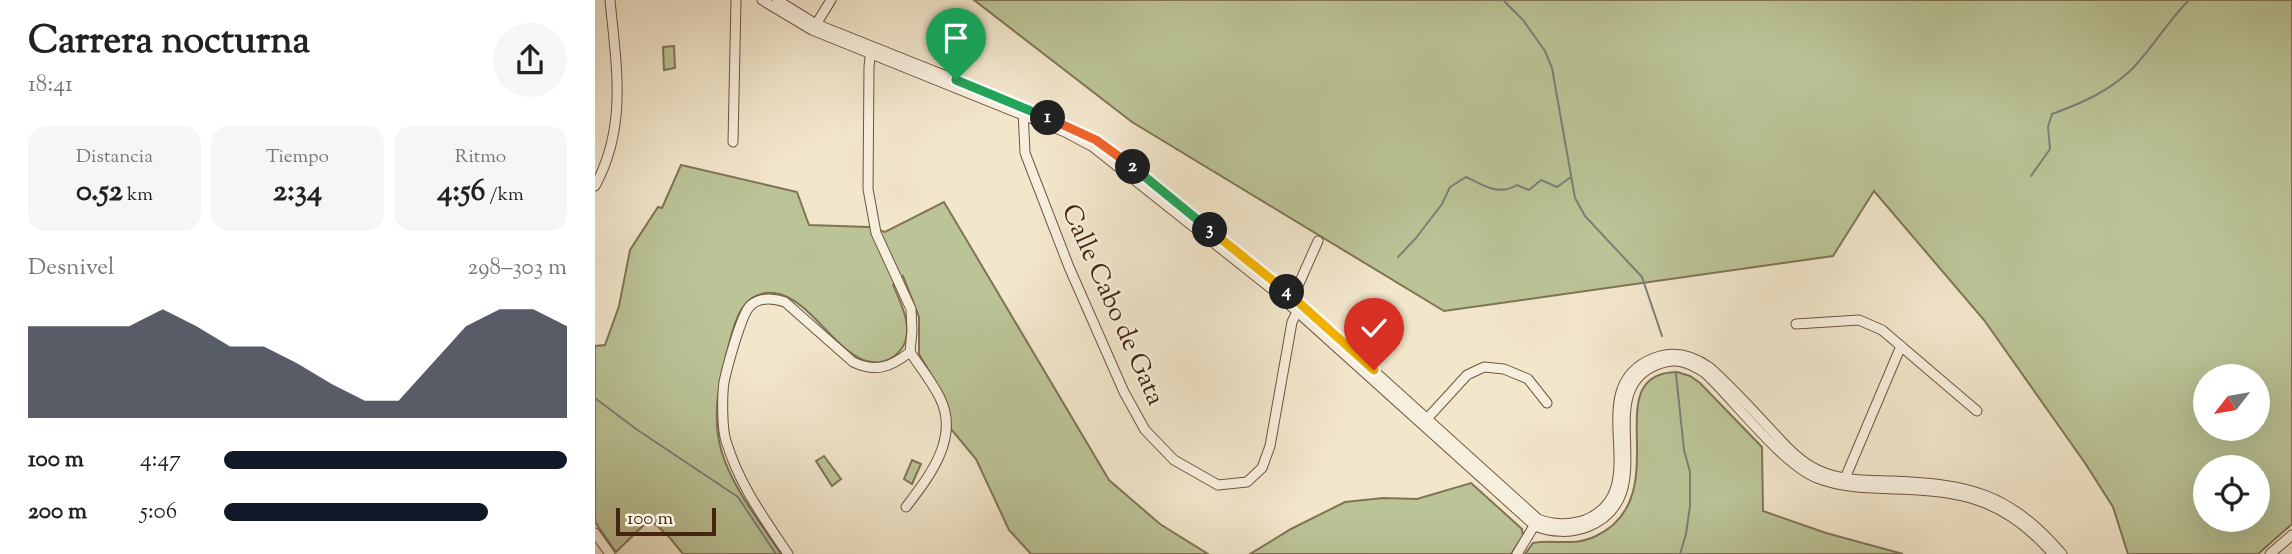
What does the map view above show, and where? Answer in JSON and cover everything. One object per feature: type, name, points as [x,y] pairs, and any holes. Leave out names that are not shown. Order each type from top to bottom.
[{"type":"street","points":[[595,186],[611,150],[617,115],[618,85],[610,0]]},
{"type":"street","points":[[733,142],[736,0]]},
{"type":"street","points":[[762,0],[871,52],[1085,135],[1107,147],[1293,297],[1536,523],[1572,523],[1584,520],[1603,508],[1617,486],[1620,469],[1618,405],[1625,382],[1641,364],[1668,354],[1687,355],[1709,367],[1804,462],[1818,470],[1843,483],[1938,490],[1973,498],[2008,514],[2053,554]]},
{"type":"street","points":[[777,0],[814,27]]},
{"type":"street","points":[[814,27],[831,0]]},
{"type":"street","points":[[871,52],[868,189],[876,233],[911,309],[910,352],[941,401],[946,418],[943,448],[933,472],[906,507]]},
{"type":"street","points":[[1023,111],[1113,161],[1297,312],[1424,421]]},
{"type":"street","name":"Calle Cabo de Gata","points":[[1023,111],[1025,153],[1069,267],[1124,392],[1145,430],[1174,460],[1217,485],[1247,482],[1262,468],[1270,446],[1291,322],[1297,312]]},
{"type":"street","points":[[1293,297],[1318,241]]},
{"type":"street","points":[[788,554],[741,483],[725,438],[724,384],[736,340],[749,307],[760,300],[772,298],[785,302],[853,362],[870,369],[883,368],[898,362],[910,352]]},
{"type":"street","points":[[1795,324],[1859,320],[1882,330],[1977,411]]},
{"type":"street","points":[[1843,483],[1901,346]]},
{"type":"street","points":[[1424,421],[1467,375],[1484,366],[1504,369],[1528,379],[1547,403]]},
{"type":"street","points":[[1843,483],[1939,483],[1976,491],[1993,497],[2029,521],[2062,554]]},
{"type":"street","points":[[1517,554],[1536,523]]},
{"type":"street","points":[[595,533],[610,554]]},
{"type":"street","points":[[2270,554],[2292,534]]},
{"type":"green space","points":[[974,0],[2292,0],[2292,524],[2258,554],[2128,554],[2113,507],[2085,463],[1984,320],[1874,191],[1833,256],[1444,311],[1132,122]]},
{"type":"green space","points":[[674,46],[675,68],[664,70],[663,47]]},
{"type":"green space","points":[[681,165],[797,192],[809,225],[869,227],[885,232],[944,202],[1109,480],[1160,524],[1208,554],[1031,554],[1009,530],[976,459],[951,429],[945,398],[919,354],[919,317],[903,276],[893,285],[907,322],[905,341],[901,350],[883,361],[872,362],[848,351],[800,305],[774,293],[754,297],[736,319],[719,387],[719,440],[733,480],[781,554],[683,554],[650,519],[616,552],[595,522],[595,346],[605,345],[619,306],[630,250],[658,207],[662,208]]},
{"type":"green space","points":[[1677,372],[1700,383],[1762,447],[1763,511],[1826,533],[1903,554],[1525,554],[1533,543],[1572,542],[1596,536],[1620,518],[1632,494],[1637,467],[1637,414],[1641,392],[1653,378]]},
{"type":"green space","points":[[824,456],[841,479],[832,486],[816,461]]},
{"type":"green space","points":[[912,460],[921,464],[912,484],[904,479]]},
{"type":"green space","points":[[1471,483],[1522,529],[1523,536],[1511,554],[1250,554],[1291,529],[1345,502],[1383,498],[1417,499]]},
{"type":"waterway","points":[[1503,0],[1523,20],[1545,51],[1552,68],[1575,198],[1585,216],[1642,277],[1662,336]]},
{"type":"waterway","points":[[2031,176],[2050,149],[2048,127],[2052,114],[2095,95],[2124,76],[2189,0]]},
{"type":"waterway","points":[[1398,257],[1442,204],[1450,187],[1466,177],[1498,190],[1517,185],[1529,190],[1541,180],[1557,187],[1571,177]]},
{"type":"waterway","points":[[1676,374],[1684,450],[1690,472],[1690,506],[1680,554]]},
{"type":"waterway","points":[[595,398],[636,429],[738,497],[776,554]]},
{"type":"route","points":[[956,80],[1096,140],[1278,284],[1374,370]]}]
